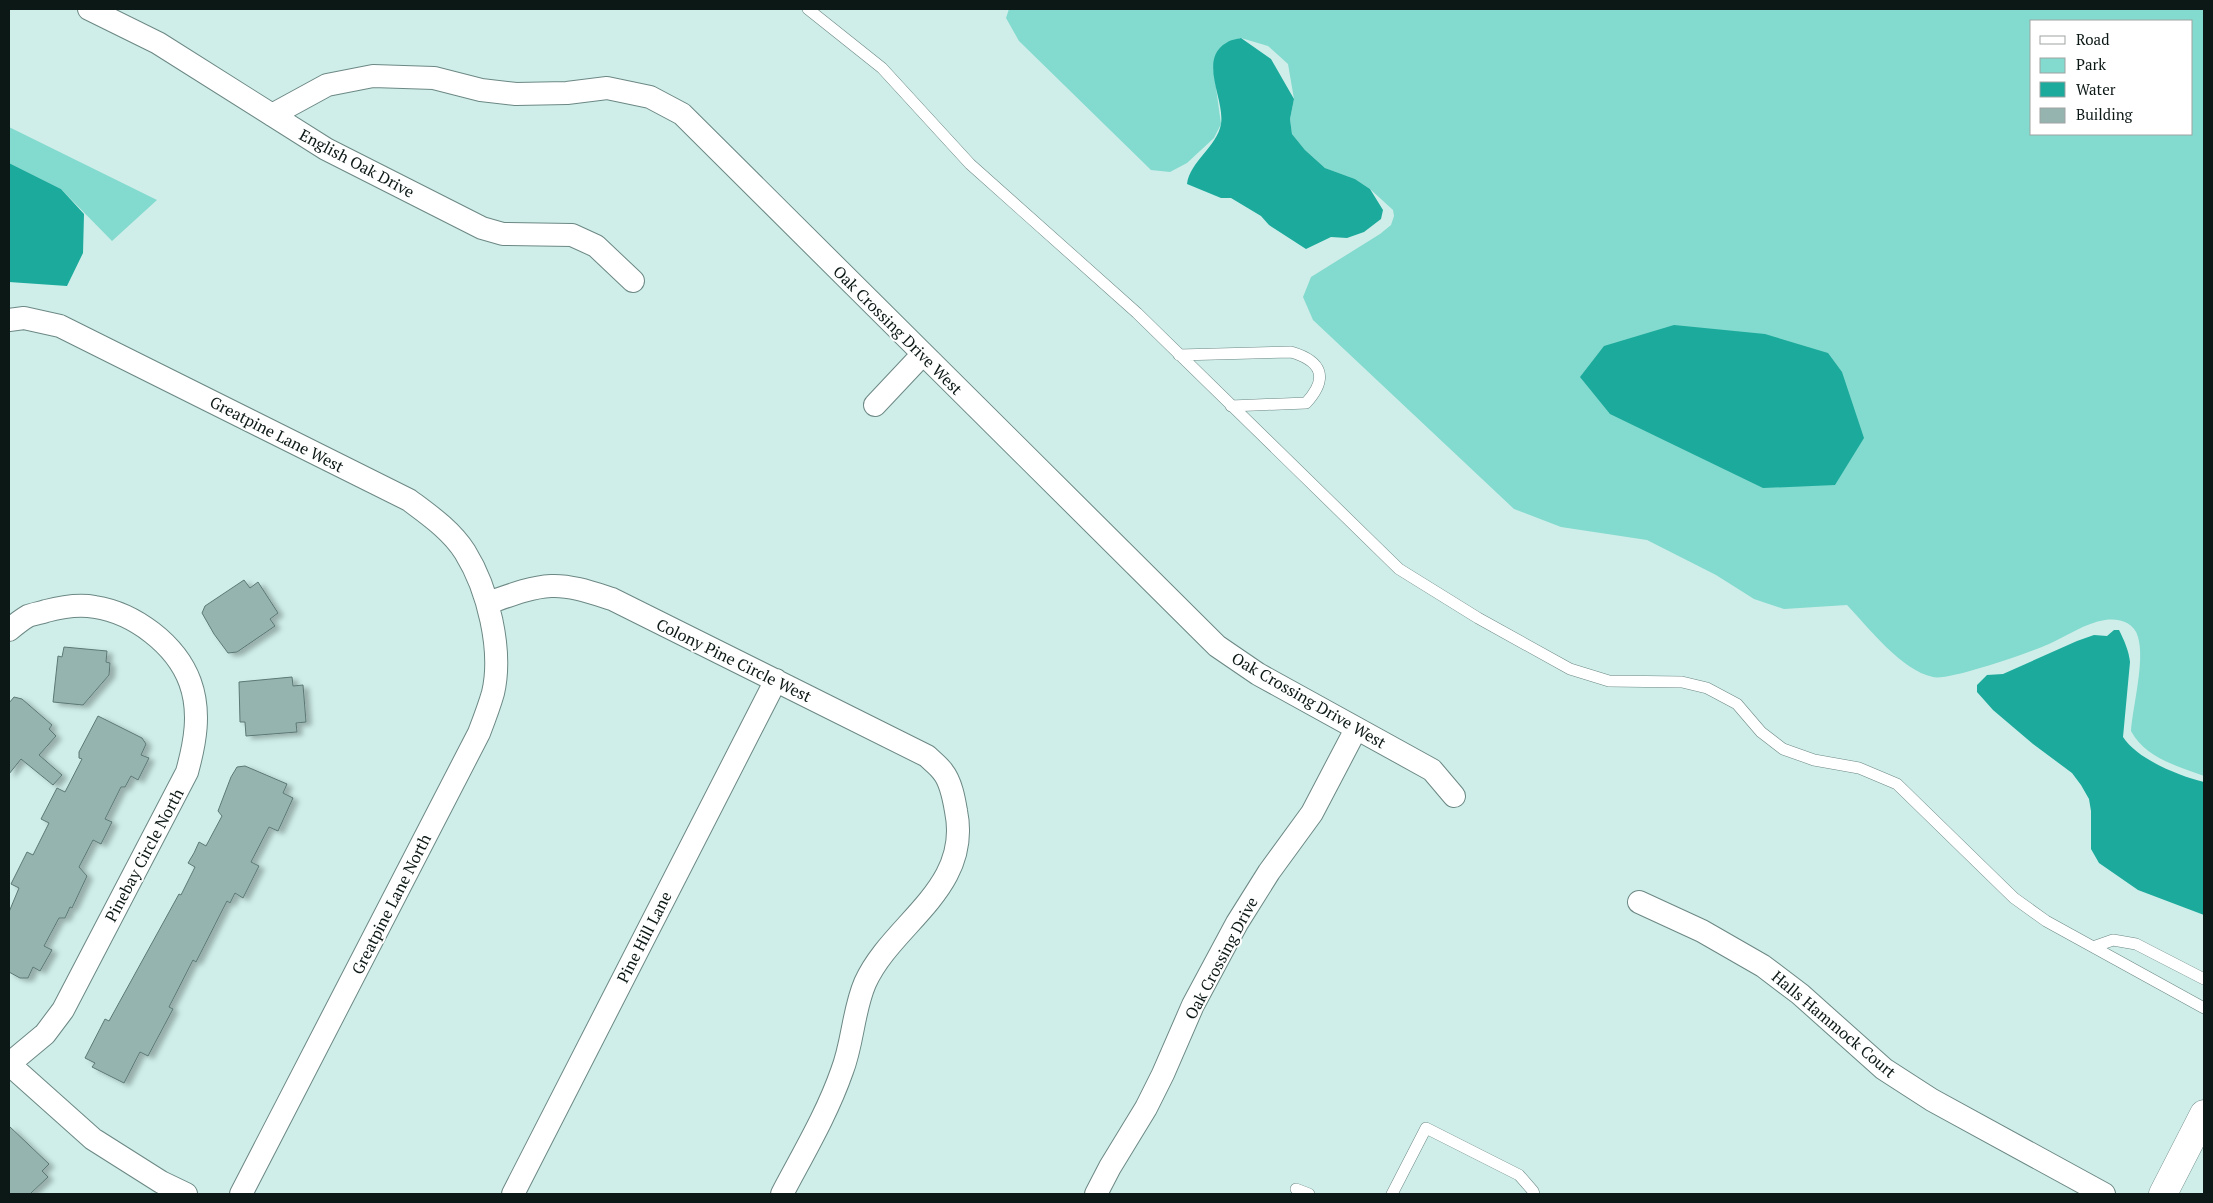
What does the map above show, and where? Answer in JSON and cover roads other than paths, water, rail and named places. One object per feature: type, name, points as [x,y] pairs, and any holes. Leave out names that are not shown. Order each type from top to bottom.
[{"type":"street","name":"English Oak Drive","points":[[89,9],[158,43],[326,149],[482,228],[503,234],[572,235],[596,246],[633,281]]},
{"type":"street","name":"Oak Crossing Drive West","points":[[272,115],[326,86],[373,76],[434,78],[481,90],[516,94],[567,93],[607,88],[650,97],[682,114],[922,355],[1217,646],[1258,674],[1432,770],[1454,796]]},
{"type":"street","name":"Greatpine Lane West","points":[[16,319],[60,326],[409,500],[440,523],[465,552],[488,603]]},
{"type":"street","points":[[875,405],[922,355]]},
{"type":"street","name":"Colony Pine Circle West","points":[[488,603],[522,591],[552,586],[587,591],[612,599],[927,756],[944,772],[953,795],[958,822],[955,850],[948,874],[934,897],[880,958],[866,982],[857,1007],[851,1043],[843,1071],[833,1095],[782,1194]]},
{"type":"street","name":"Greatpine Lane North","points":[[240,1194],[479,733],[493,691],[494,682],[496,645],[488,603]]},
{"type":"street","name":"Pinebay Circle North","points":[[9,630],[29,616],[63,606],[94,606],[121,614],[149,631],[174,652],[190,682],[196,713],[195,741],[187,772],[63,1010],[46,1034],[9,1064]]},
{"type":"street","name":"Pine Hill Lane","points":[[513,1194],[776,680]]},
{"type":"street","name":"Oak Crossing Drive","points":[[1096,1194],[1154,1091],[1193,1006],[1237,923],[1269,872],[1312,813],[1356,728]]},
{"type":"street","name":"Halls Hammock Court","points":[[1640,902],[1702,931],[1763,966],[1800,994],[1884,1069],[1932,1100],[2104,1194]]},
{"type":"street","points":[[9,1064],[94,1139],[161,1182],[186,1194]]},
{"type":"street","points":[[2163,1194],[2204,1114]]},
{"type":"lane","points":[[808,9],[882,68],[970,164],[1137,313],[1399,569],[1478,618],[1570,669],[1609,681],[1682,682],[1707,688],[1737,704],[1760,732],[1783,749],[1814,760],[1859,768],[1897,784],[2014,898],[2046,920],[2096,946],[2204,1008]]},
{"type":"lane","points":[[1179,355],[1291,352],[1308,357],[1317,368],[1320,380],[1316,393],[1306,403],[1232,406]]},
{"type":"lane","points":[[2096,946],[2113,940],[2136,944],[2204,979]]},
{"type":"lane","points":[[1392,1194],[1426,1128],[1519,1175],[1534,1194]]},
{"type":"lane","points":[[1296,1188],[1309,1194]]},
{"type":"water","points":[[1241,38],[1271,59],[1294,99],[1290,119],[1292,134],[1305,150],[1325,168],[1355,179],[1370,189],[1383,210],[1381,219],[1364,232],[1347,238],[1331,237],[1306,249],[1269,225],[1261,216],[1231,198],[1221,198],[1187,184],[1193,168],[1214,140],[1221,124],[1220,103],[1214,80],[1214,59],[1218,50],[1226,43]]},
{"type":"water","points":[[9,163],[61,189],[84,214],[83,253],[67,286],[9,282]]},
{"type":"water","points":[[1674,325],[1765,334],[1828,353],[1842,372],[1864,438],[1835,485],[1763,488],[1610,414],[1580,377],[1604,346]]},
{"type":"water","points":[[2114,630],[2119,630],[2130,662],[2123,737],[2129,745],[2159,766],[2204,782],[2204,915],[2138,890],[2099,863],[2091,849],[2091,811],[2089,799],[2081,785],[2072,773],[2033,744],[1993,710],[1977,692],[1977,685],[1987,675],[2003,674],[2077,641],[2094,635],[2107,636]]}]
